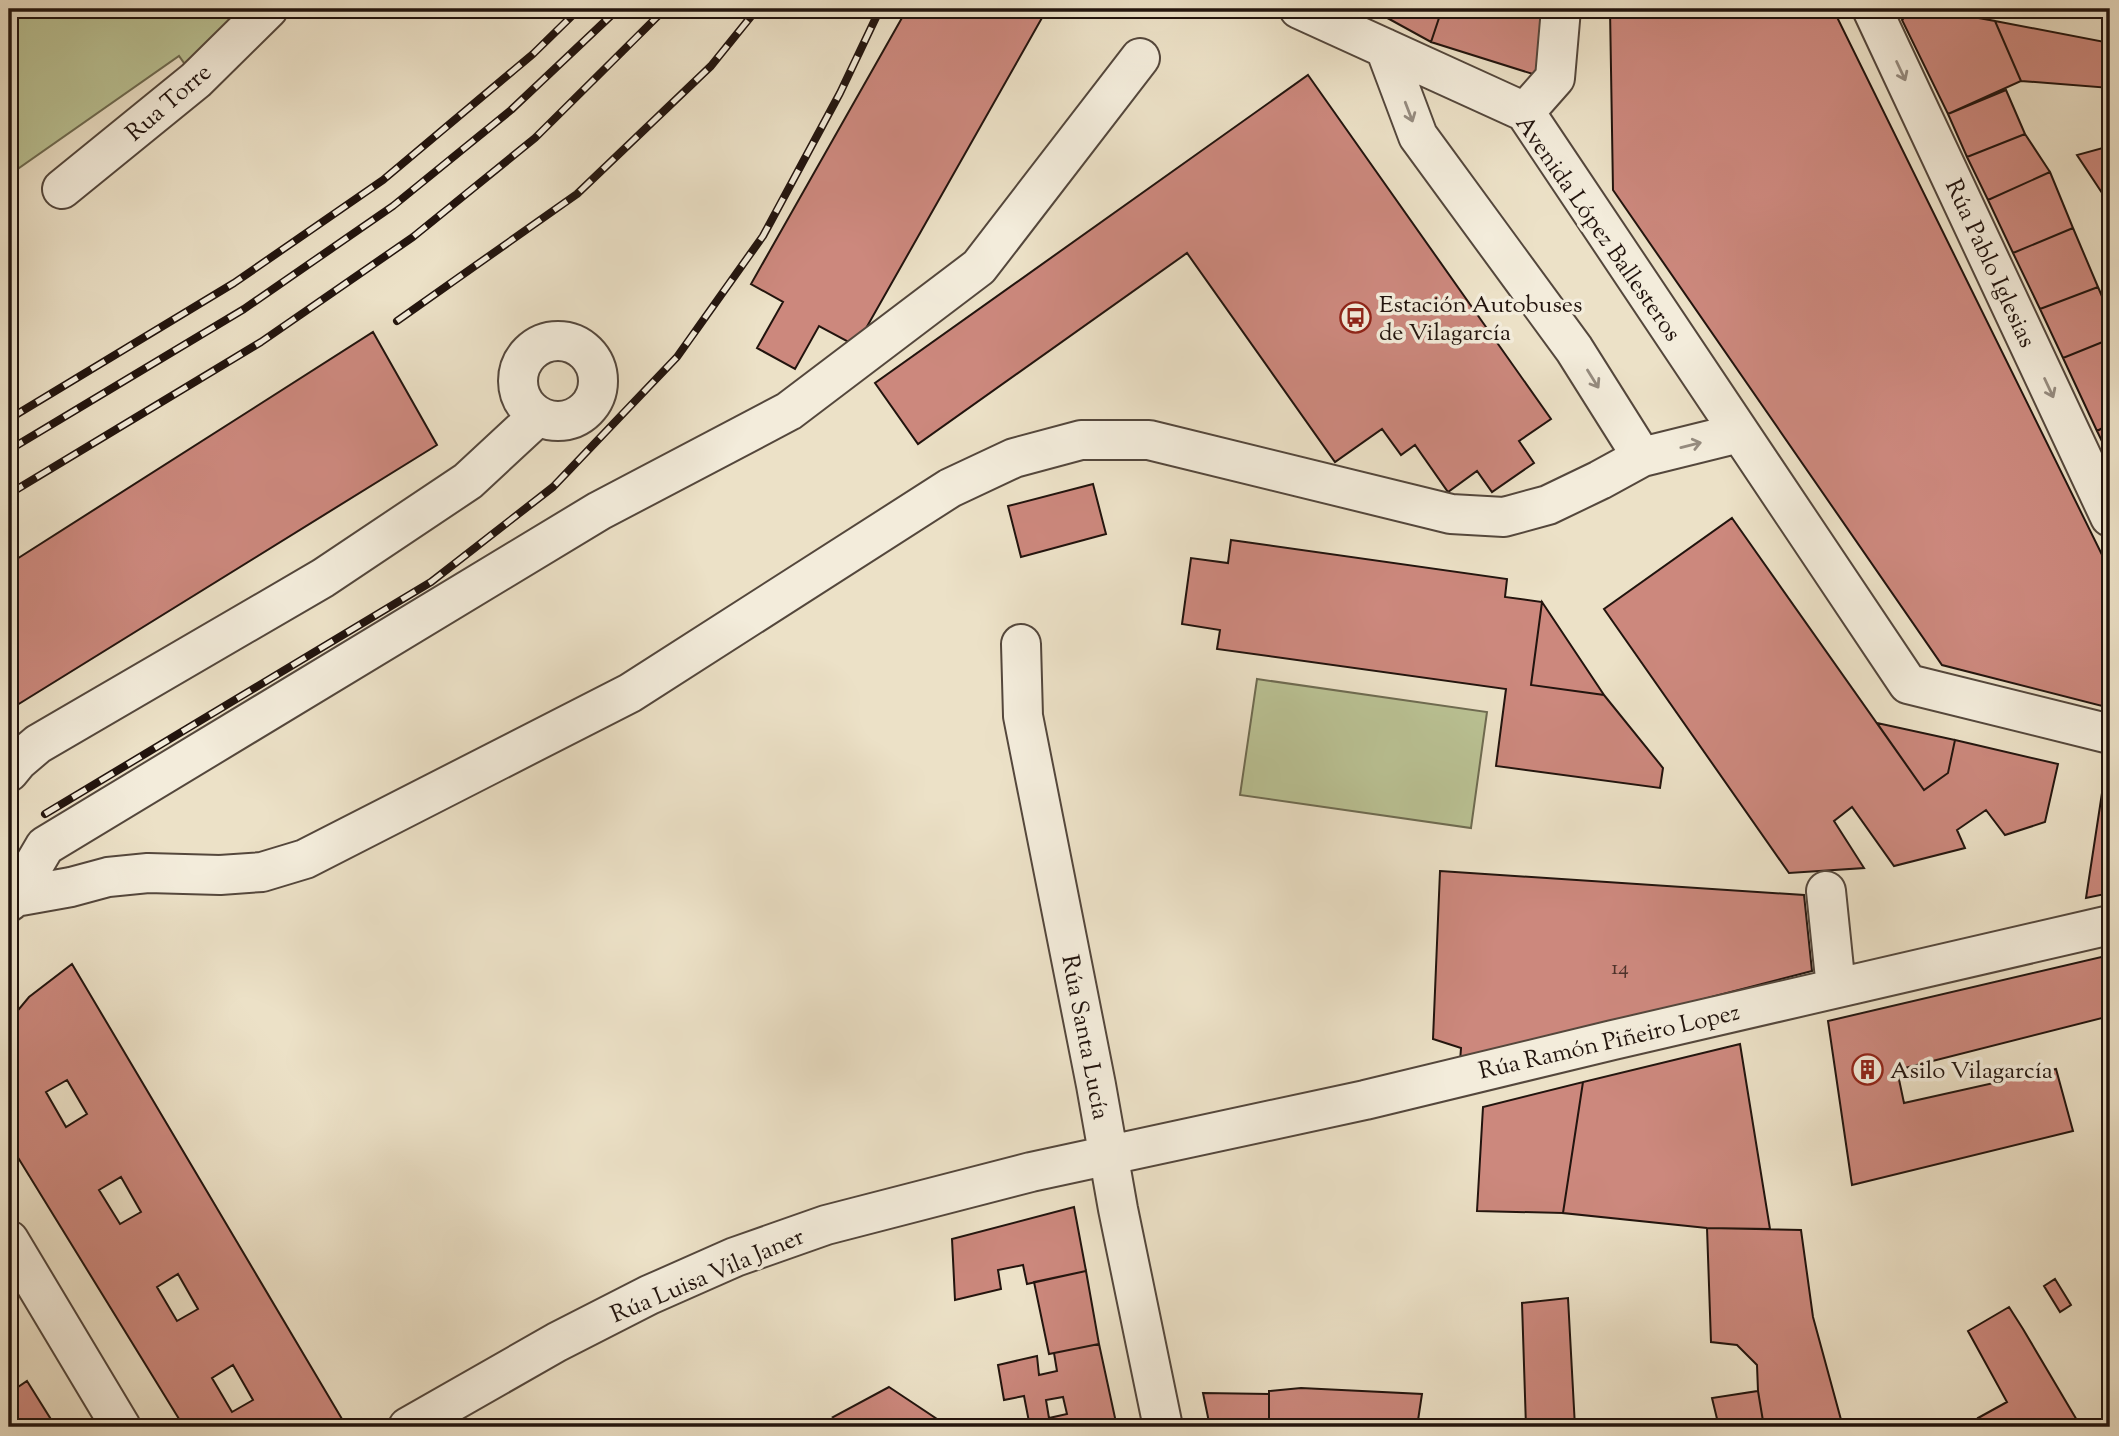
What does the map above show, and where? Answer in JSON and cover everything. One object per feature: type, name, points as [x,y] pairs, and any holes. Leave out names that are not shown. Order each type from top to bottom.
[{"type":"street","name":"Rua Torre","points":[[62,189],[196,80],[268,9]]},
{"type":"street","name":"Avenida López Ballesteros","points":[[1299,9],[1525,112],[1908,684],[2110,734]]},
{"type":"street","points":[[1525,112],[1555,78],[1561,9]]},
{"type":"street","name":"Rúa Pablo Iglesias","points":[[1872,9],[2110,517]]},
{"type":"street","points":[[1385,48],[1418,136],[1574,349],[1642,457]]},
{"type":"street","points":[[11,891],[45,846],[599,511],[789,411],[979,267],[1140,58]]},
{"type":"street","points":[[9,772],[38,744],[323,578],[468,481],[538,416]]},
{"type":"street","points":[[11,891],[71,887],[108,877],[148,873],[220,875],[262,872],[305,859],[630,693],[950,488],[1014,458],[1080,440],[1149,440],[1451,514],[1504,517],[1549,505],[1642,457],[1739,433]]},
{"type":"street","name":"Rúa Santa Lucía","points":[[1021,644],[1023,716],[1163,1427]]},
{"type":"street","points":[[1826,891],[1836,988]]},
{"type":"street","name":"Rúa Ramón Piñeiro Lopez","points":[[1108,1154],[1364,1100],[2110,925]]},
{"type":"street","name":"Rúa Luisa Vila Janer","points":[[408,1427],[569,1336],[649,1295],[736,1257],[826,1225],[1108,1154]]},
{"type":"street","points":[[9,1240],[121,1427]]},
{"type":"green space","points":[[9,9],[268,9],[196,80],[179,56],[9,175]]},
{"type":"green space","points":[[1257,679],[1487,712],[1471,828],[1240,795]]},
{"type":"building","points":[[907,9],[1047,9],[856,346],[819,326],[795,369],[757,348],[783,302],[751,284]]},
{"type":"building","points":[[1371,9],[1442,9],[1431,42]]},
{"type":"building","points":[[1442,9],[1542,9],[1536,75],[1431,42]]},
{"type":"building","points":[[1610,9],[1833,9],[2110,571],[2110,708],[1942,665],[1613,190]]},
{"type":"building","points":[[1911,9],[1929,9],[1995,21],[2021,81],[1948,114],[1902,20]]},
{"type":"building","points":[[1995,21],[2110,43],[2110,88],[2021,81]]},
{"type":"building","name":"Estación Autobuses de Vilagarcía","points":[[1308,75],[1551,419],[1519,441],[1534,463],[1492,492],[1477,471],[1448,492],[1415,445],[1401,455],[1382,429],[1335,462],[1187,253],[918,444],[875,383]]},
{"type":"building","points":[[2006,90],[2025,134],[1967,157],[1948,114]]},
{"type":"building","points":[[2025,134],[2050,172],[1988,200],[1967,157]]},
{"type":"building","points":[[2110,146],[2110,205],[2077,155]]},
{"type":"building","points":[[2050,172],[2073,228],[2013,253],[1988,200]]},
{"type":"building","points":[[2073,228],[2098,287],[2040,309],[2013,253]]},
{"type":"building","points":[[2098,287],[2110,315],[2110,339],[2063,358],[2040,309]]},
{"type":"building","points":[[373,332],[437,445],[9,710],[9,564]]},
{"type":"building","points":[[2110,339],[2110,424],[2097,431],[2063,358]]},
{"type":"building","points":[[2110,424],[2110,458],[2097,431]]},
{"type":"building","points":[[1093,484],[1106,534],[1021,557],[1008,506]]},
{"type":"building","points":[[1732,518],[1924,790],[1948,773],[1955,740],[2058,764],[2045,822],[2005,835],[1986,810],[1957,830],[1965,848],[1894,866],[1852,807],[1834,821],[1864,868],[1789,873],[1604,609]]},
{"type":"building","points":[[1231,540],[1507,579],[1505,597],[1542,602],[1531,685],[1604,695],[1663,768],[1660,788],[1496,766],[1506,689],[1217,649],[1220,630],[1182,624],[1191,558],[1228,563]]},
{"type":"building","points":[[1542,602],[1604,695],[1531,685]]},
{"type":"building","points":[[1877,723],[1955,740],[1948,773],[1924,790]]},
{"type":"building","points":[[2104,780],[2110,781],[2110,893],[2086,898]]},
{"type":"building","points":[[1440,871],[1804,895],[1812,971],[1460,1062],[1461,1048],[1433,1039]]},
{"type":"building","name":"Asilo Vilagarcía","points":[[2110,955],[2110,1016],[1897,1070],[1904,1103],[2056,1069],[2073,1131],[1852,1185],[1828,1021]]},
{"type":"building","points":[[72,964],[345,1424],[339,1427],[184,1427],[9,1143],[9,1021],[29,997]],"holes":[[[67,1080],[87,1114],[66,1127],[46,1092]],[[121,1177],[141,1212],[120,1224],[99,1190]],[[178,1274],[198,1309],[177,1321],[157,1287]],[[233,1365],[253,1400],[232,1412],[212,1378]]]},
{"type":"building","points":[[1740,1044],[1770,1229],[1707,1228],[1563,1213],[1583,1082]]},
{"type":"building","points":[[1583,1082],[1563,1213],[1477,1211],[1483,1107]]},
{"type":"building","points":[[1074,1207],[1086,1271],[1027,1284],[1023,1265],[998,1270],[1001,1289],[955,1300],[952,1239]]},
{"type":"building","points":[[1707,1228],[1801,1230],[1813,1317],[1843,1427],[1764,1427],[1757,1365],[1737,1345],[1711,1342]]},
{"type":"building","points":[[1086,1271],[1099,1344],[1049,1354],[1034,1282]]},
{"type":"building","points":[[2055,1279],[2071,1305],[2060,1312],[2044,1286]]},
{"type":"building","points":[[1568,1298],[1575,1427],[1526,1427],[1522,1303]]},
{"type":"building","points":[[2009,1307],[2081,1427],[1983,1427],[1978,1418],[2007,1402],[1968,1331]]},
{"type":"building","points":[[1099,1344],[1117,1427],[1030,1427],[1024,1396],[1004,1400],[998,1365],[1037,1356],[1039,1375],[1057,1371],[1054,1353]],"holes":[[[1063,1397],[1067,1414],[1049,1418],[1046,1400]]]},
{"type":"building","points":[[27,1381],[52,1421],[42,1427],[9,1427],[9,1385],[12,1391]]},
{"type":"building","points":[[889,1387],[943,1423],[940,1427],[848,1427],[833,1417]]},
{"type":"building","points":[[1301,1388],[1422,1394],[1417,1427],[1269,1427],[1269,1391]]},
{"type":"building","points":[[1758,1391],[1764,1427],[1719,1427],[1712,1398]]},
{"type":"building","points":[[1203,1393],[1269,1394],[1269,1427],[1210,1427]]},
{"type":"railway","points":[[9,419],[234,283],[383,180],[533,54],[579,9]]},
{"type":"railway","points":[[9,450],[244,309],[393,206],[511,110],[618,9]]},
{"type":"railway","points":[[9,494],[261,342],[413,237],[535,138],[665,9]]},
{"type":"railway","points":[[397,321],[577,194],[711,66],[757,9]]},
{"type":"railway","points":[[45,814],[431,582],[553,487],[677,357],[763,236],[840,93],[880,9]]},
{"type":"place","name":"Estación Autobuses de Vilagarcía","points":[[1356,318]]},
{"type":"place","name":"Asilo Vilagarcía","points":[[1867,1070]]}]
